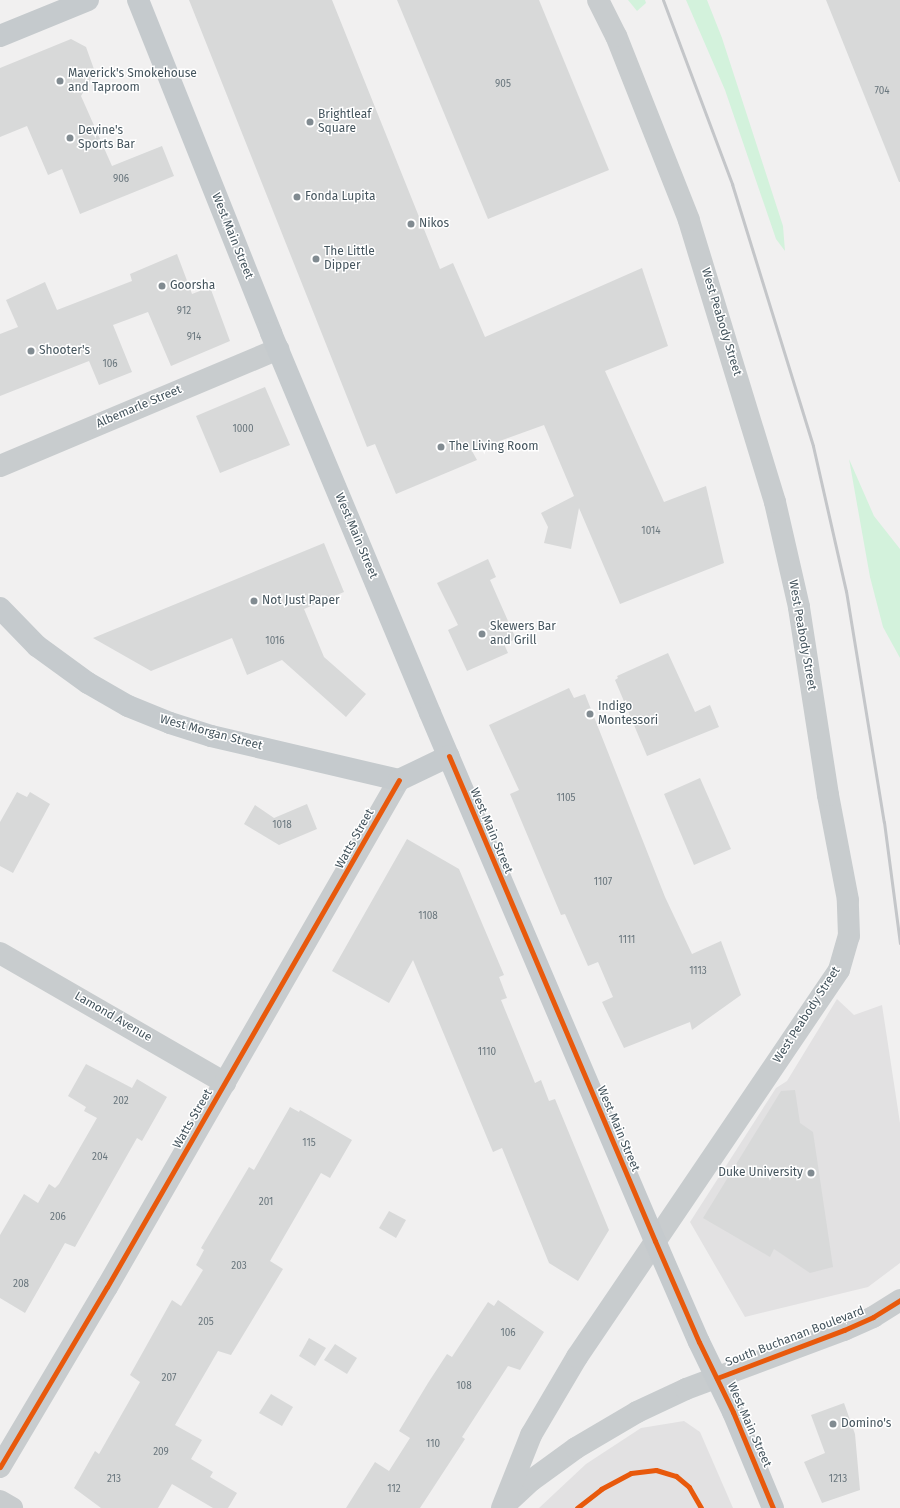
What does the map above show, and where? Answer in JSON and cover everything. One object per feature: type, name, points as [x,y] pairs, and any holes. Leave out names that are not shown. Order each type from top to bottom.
[{"type":"main road","points":[[0,36],[88,0]]},
{"type":"main road","name":"West Main Street","points":[[138,0],[278,349],[449,756],[655,1241],[717,1378],[773,1508]]},
{"type":"main road","name":"West Morgan Street","points":[[0,608],[37,646],[64,667],[88,683],[151,716],[211,736],[399,780]]},
{"type":"main road","points":[[399,780],[449,756]]},
{"type":"street","name":"West Peabody Street","points":[[502,1508],[531,1435],[577,1357],[839,970],[849,936],[848,900],[828,795],[799,607],[765,467],[689,220],[616,36],[598,0]]},
{"type":"street","name":"Albemarle Street","points":[[0,466],[278,349]]},
{"type":"street","name":"Watts Street","points":[[0,1467],[225,1083],[399,780]]},
{"type":"street","name":"Lamond Avenue","points":[[0,953],[225,1083]]},
{"type":"street","name":"South Buchanan Boulevard","points":[[502,1508],[549,1467],[606,1428],[658,1402],[844,1330],[873,1317],[900,1300]]},
{"type":"street","points":[[0,1501],[12,1508]]},
{"type":"shaded area","name":"Duke University","points":[[837,999],[854,1015],[882,1005],[900,1123],[900,1263],[868,1287],[745,1317],[690,1222],[776,1088],[787,1081]]},
{"type":"shaded area","points":[[684,1421],[700,1432],[733,1508],[539,1508],[586,1464],[641,1428]]},
{"type":"green space","points":[[628,0],[645,0],[646,3],[637,11]]},
{"type":"green space","points":[[686,0],[707,0],[722,38],[783,226],[785,251],[776,239],[725,90]]},
{"type":"green space","points":[[849,459],[874,516],[900,549],[900,658],[883,627],[870,577]]},
{"type":"building","points":[[189,0],[332,0],[440,269],[453,263],[485,337],[642,268],[668,346],[605,371],[664,502],[706,486],[724,563],[620,604],[579,508],[571,549],[544,543],[548,527],[541,513],[574,496],[544,425],[472,451],[477,460],[396,494],[375,444],[367,447]]},
{"type":"building","points":[[397,0],[539,0],[609,170],[488,219]]},
{"type":"building","points":[[826,0],[900,0],[900,182],[899,182]]},
{"type":"building","points":[[71,39],[86,47],[95,72],[81,96],[112,166],[162,146],[174,176],[80,214],[62,169],[48,175],[27,126],[0,137],[0,68]]},
{"type":"building","points":[[177,254],[192,294],[210,287],[230,341],[171,366],[148,312],[113,325],[132,372],[99,385],[89,361],[0,396],[0,334],[18,327],[6,300],[45,282],[57,310],[132,281],[130,274]]},
{"type":"building","points":[[265,387],[290,445],[220,473],[196,416]]},
{"type":"building","name":"Not Just Paper","points":[[324,543],[344,592],[304,609],[324,657],[366,694],[346,717],[282,660],[247,675],[232,638],[151,671],[93,638]]},
{"type":"building","points":[[488,559],[496,577],[490,580],[516,639],[504,644],[508,653],[467,671],[448,630],[458,625],[437,583]]},
{"type":"building","points":[[668,653],[695,712],[710,705],[719,727],[647,756],[615,680],[618,678],[617,676]]},
{"type":"building","points":[[569,688],[574,698],[585,694],[665,897],[692,954],[721,941],[741,995],[692,1030],[690,1022],[624,1048],[602,1002],[613,997],[598,962],[588,966],[565,914],[561,915],[510,794],[519,790],[489,725]]},
{"type":"building","points":[[700,778],[731,849],[694,865],[664,794]]},
{"type":"building","points":[[17,792],[27,797],[30,792],[50,804],[13,873],[0,866],[0,822]]},
{"type":"building","points":[[307,804],[317,829],[279,845],[244,824],[255,805],[274,818]]},
{"type":"building","points":[[407,839],[459,869],[504,975],[499,977],[507,998],[501,1000],[535,1083],[541,1080],[549,1101],[555,1099],[609,1230],[578,1281],[549,1263],[502,1148],[493,1152],[413,960],[389,1003],[332,971]]},
{"type":"building","points":[[86,1064],[132,1088],[137,1079],[167,1097],[142,1141],[137,1138],[75,1247],[65,1243],[25,1313],[0,1298],[0,1235],[24,1194],[38,1203],[49,1184],[55,1188],[59,1184],[97,1118],[84,1111],[86,1107],[68,1096]]},
{"type":"building","points":[[795,1090],[800,1123],[813,1132],[833,1267],[810,1273],[774,1249],[770,1257],[703,1218],[781,1091]]},
{"type":"building","points":[[290,1107],[299,1112],[300,1110],[352,1140],[330,1178],[321,1173],[270,1261],[283,1269],[231,1355],[218,1351],[175,1425],[202,1440],[191,1459],[213,1472],[210,1477],[237,1493],[228,1508],[213,1508],[172,1484],[158,1508],[101,1508],[74,1488],[95,1451],[99,1454],[140,1382],[130,1375],[172,1300],[181,1306],[203,1270],[196,1265],[204,1250],[201,1248],[249,1167],[254,1170]]},
{"type":"building","points":[[389,1211],[406,1220],[396,1238],[379,1228]]},
{"type":"building","points":[[498,1300],[544,1332],[520,1370],[508,1366],[462,1437],[465,1439],[420,1508],[346,1508],[375,1462],[389,1471],[410,1438],[399,1431],[428,1383],[447,1354],[452,1357],[488,1302],[494,1306]]},
{"type":"building","points":[[309,1338],[326,1348],[315,1366],[299,1356]]},
{"type":"building","points":[[335,1344],[357,1358],[347,1374],[324,1360]]},
{"type":"building","points":[[271,1394],[293,1407],[282,1426],[259,1413]]},
{"type":"building","points":[[844,1403],[855,1434],[860,1490],[822,1503],[804,1462],[825,1453],[811,1415]]},
{"type":"railway","points":[[663,0],[732,184],[813,446],[846,591],[884,822],[900,943]]},
{"type":"cycle path","points":[[449,756],[655,1241],[699,1342],[733,1412],[773,1508]]},
{"type":"cycle path","points":[[0,1467],[107,1287],[399,780]]},
{"type":"cycle path","points":[[717,1378],[844,1330],[873,1317],[900,1300]]},
{"type":"cycle path","points":[[577,1508],[601,1489],[631,1473],[656,1470],[676,1476],[689,1487],[701,1508]]},
{"type":"place","name":"Maverick's Smokehouse and Taproom","points":[[60,81]]},
{"type":"place","name":"Brightleaf Square","points":[[310,122]]},
{"type":"place","name":"Devine's Sports Bar","points":[[70,138]]},
{"type":"place","name":"Fonda Lupita","points":[[297,197]]},
{"type":"place","name":"Nikos","points":[[411,224]]},
{"type":"place","name":"The Little Dipper","points":[[316,259]]},
{"type":"place","name":"Goorsha","points":[[162,286]]},
{"type":"place","name":"Shooter's","points":[[31,351]]},
{"type":"place","name":"The Living Room","points":[[441,447]]},
{"type":"place","name":"Not Just Paper","points":[[254,601]]},
{"type":"place","name":"Skewers Bar and Grill","points":[[482,634]]},
{"type":"place","name":"Indigo Montessori","points":[[590,714]]},
{"type":"place","name":"Duke University","points":[[811,1173]]},
{"type":"place","name":"Domino's","points":[[833,1424]]}]
